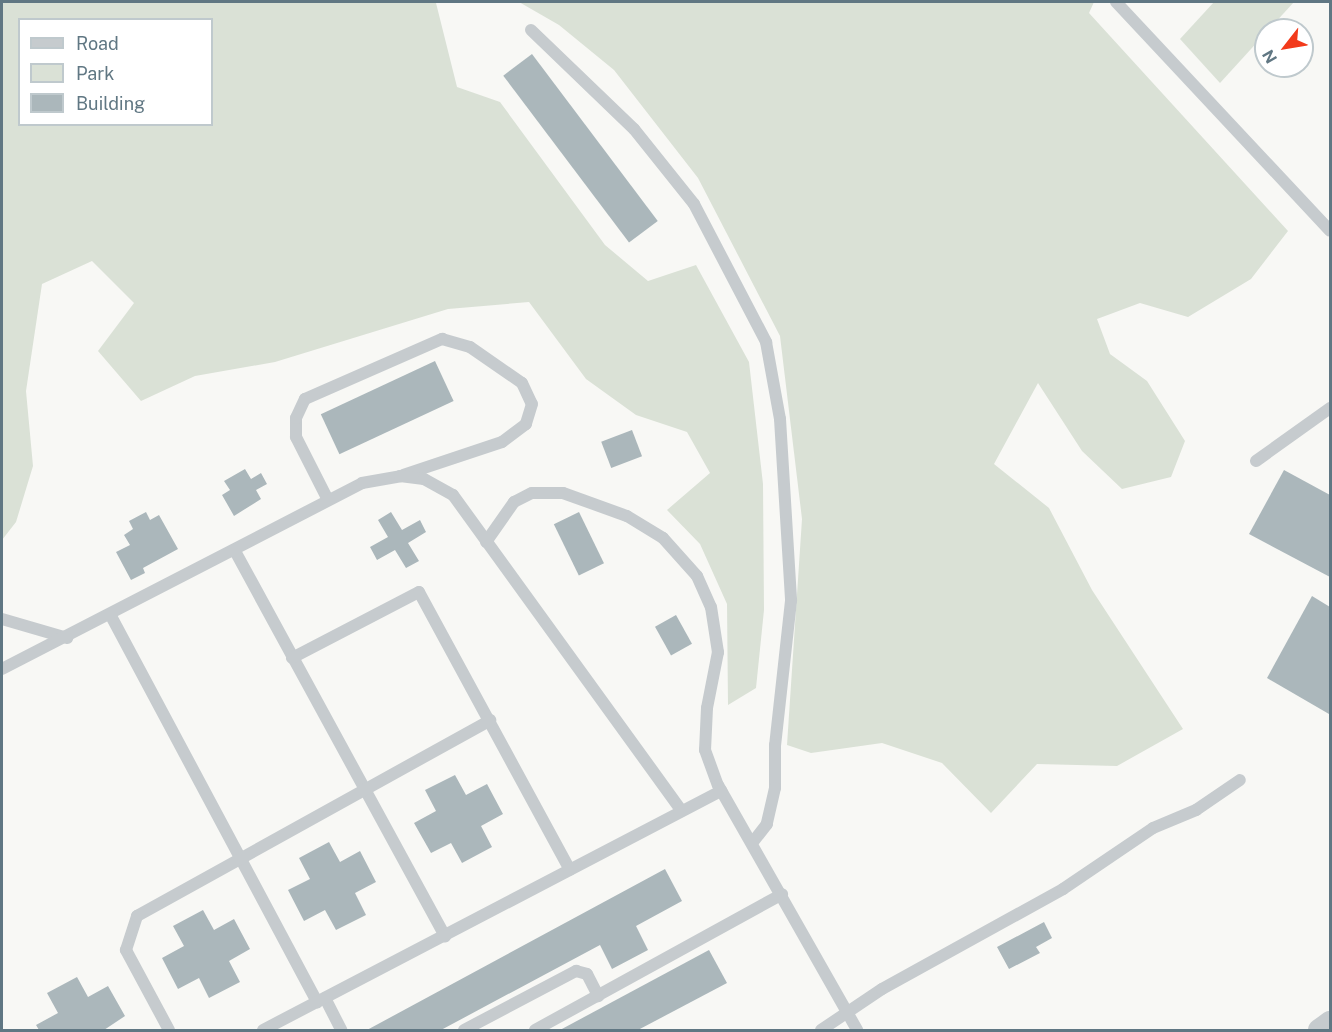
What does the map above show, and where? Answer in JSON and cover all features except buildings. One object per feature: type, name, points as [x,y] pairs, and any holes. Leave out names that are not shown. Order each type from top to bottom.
[{"type":"street","points":[[1319,1030],[1330,1022]]},
{"type":"lane","points":[[1116,2],[1330,231]]},
{"type":"lane","points":[[531,30],[634,129],[694,204],[766,342],[780,419],[791,601],[775,745],[775,788],[767,824],[753,842]]},
{"type":"lane","points":[[2,669],[111,616],[362,483],[400,476],[502,442],[526,424],[532,404],[522,383],[470,347],[442,339],[305,399],[296,418],[296,437],[328,500]]},
{"type":"lane","points":[[1256,461],[1330,408]]},
{"type":"lane","points":[[400,476],[424,479],[453,495],[682,811]]},
{"type":"lane","points":[[486,542],[514,502],[532,493],[588,499],[663,538],[697,576],[711,607],[718,652],[706,708],[705,750],[722,791],[753,842],[857,1030]]},
{"type":"lane","points":[[235,551],[445,936]]},
{"type":"lane","points":[[292,658],[419,592],[570,870]]},
{"type":"lane","points":[[111,616],[238,858],[341,1030]]},
{"type":"lane","points":[[2,619],[67,638]]},
{"type":"lane","points":[[169,1030],[126,950],[136,916],[363,788],[490,720]]},
{"type":"lane","points":[[821,1030],[847,1012],[1063,889],[1153,828],[1196,810],[1240,780]]},
{"type":"lane","points":[[263,1030],[722,791]]},
{"type":"lane","points":[[535,1030],[782,894]]},
{"type":"lane","points":[[464,1030],[576,971],[587,974],[598,996]]},
{"type":"green space","points":[[2,2],[436,3],[457,87],[500,102],[605,245],[648,281],[696,265],[749,362],[763,484],[764,610],[756,688],[728,705],[727,604],[700,544],[667,510],[710,473],[687,432],[636,415],[586,379],[529,302],[448,309],[275,362],[195,376],[141,401],[98,351],[134,303],[92,261],[42,284],[26,391],[33,466],[16,522],[2,540]]},
{"type":"green space","points":[[519,2],[1094,2],[1089,13],[1288,231],[1251,279],[1188,317],[1140,303],[1097,319],[1110,354],[1147,381],[1185,441],[1171,477],[1122,489],[1082,451],[1038,383],[994,464],[1049,508],[1092,590],[1183,729],[1117,766],[1037,764],[991,813],[942,763],[882,743],[811,753],[787,745],[802,519],[780,336],[698,178],[614,70],[559,25]]},
{"type":"green space","points":[[1214,2],[1294,2],[1279,18],[1254,18],[1254,46],[1220,83],[1180,39]]}]
